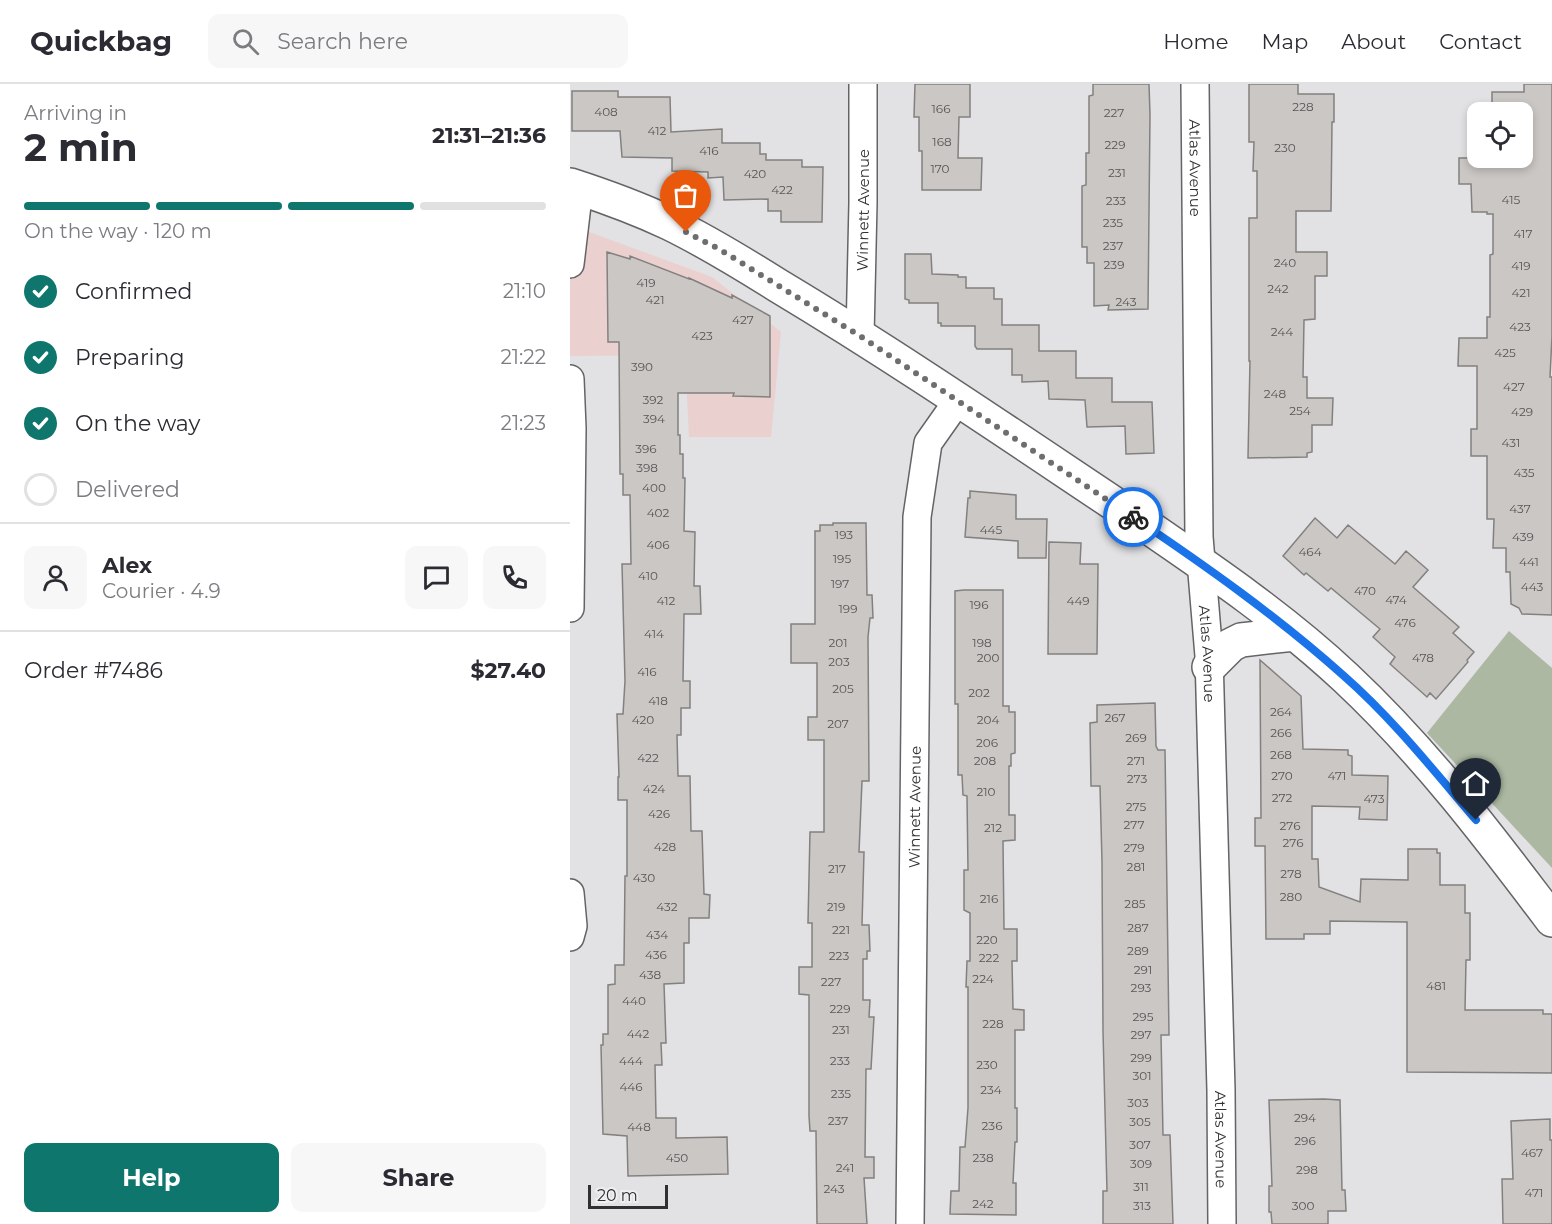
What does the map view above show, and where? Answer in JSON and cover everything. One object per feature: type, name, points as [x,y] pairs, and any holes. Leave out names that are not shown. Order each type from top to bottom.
[{"type":"street","name":"Winnett Avenue","points":[[860,336],[863,191],[862,84]]},
{"type":"street","name":"Atlas Avenue","points":[[1195,84],[1201,563],[1209,667],[1221,1090],[1222,1224]]},
{"type":"street","points":[[570,264],[574,186],[622,202],[719,249],[959,399],[1201,563],[1294,634],[1345,677],[1424,758],[1476,820],[1552,920]]},
{"type":"street","points":[[570,379],[572,428],[570,608]]},
{"type":"street","name":"Winnett Avenue","points":[[910,1224],[917,517],[928,443],[959,399]]},
{"type":"street","points":[[1209,667],[1231,645],[1241,640],[1294,634]]},
{"type":"street","points":[[570,893],[573,926],[570,937]]},
{"type":"shaded area","points":[[570,225],[712,277],[781,332],[771,437],[689,437],[685,355],[570,356]]},
{"type":"green space","points":[[1509,631],[1552,668],[1552,868],[1427,733]]},
{"type":"building","points":[[915,84],[970,84],[970,117],[959,117],[958,158],[982,158],[981,190],[922,190],[919,117],[914,117]]},
{"type":"building","points":[[1093,84],[1149,84],[1148,309],[1108,310],[1109,305],[1094,306],[1094,263],[1087,263],[1087,247],[1082,247],[1082,186],[1086,185],[1086,153],[1089,153],[1089,96],[1093,95]]},
{"type":"building","points":[[1249,84],[1298,84],[1298,94],[1334,94],[1331,211],[1296,211],[1296,252],[1327,252],[1327,276],[1315,276],[1315,319],[1304,320],[1303,377],[1307,377],[1307,398],[1333,398],[1332,425],[1312,425],[1312,452],[1307,453],[1307,457],[1248,458],[1249,218],[1257,218],[1257,171],[1253,171],[1254,142],[1249,142]]},
{"type":"building","points":[[1524,84],[1552,84],[1550,377],[1552,377],[1552,615],[1522,614],[1519,608],[1511,604],[1510,572],[1506,572],[1506,548],[1493,548],[1494,519],[1487,519],[1487,456],[1471,456],[1471,429],[1477,429],[1477,366],[1458,366],[1459,338],[1487,338],[1487,317],[1490,317],[1490,255],[1493,254],[1493,214],[1472,212],[1471,184],[1459,184],[1459,158],[1467,158],[1467,168],[1533,168],[1533,102],[1492,102],[1492,92],[1524,92]]},
{"type":"building","points":[[572,91],[618,91],[618,97],[670,97],[671,132],[722,129],[722,143],[760,143],[760,154],[766,154],[766,160],[802,160],[802,167],[823,167],[822,222],[781,222],[781,211],[768,211],[768,199],[724,200],[723,177],[708,178],[708,172],[672,171],[672,158],[622,157],[620,131],[572,131]]},
{"type":"building","points":[[607,252],[630,259],[630,256],[689,278],[732,298],[732,295],[770,316],[770,397],[733,396],[734,393],[678,393],[678,435],[680,435],[680,454],[683,454],[683,478],[685,478],[684,531],[695,532],[694,586],[700,586],[701,614],[684,614],[683,681],[690,681],[690,708],[681,708],[681,735],[677,735],[678,776],[690,776],[691,831],[702,831],[704,894],[710,895],[709,918],[689,918],[689,943],[684,943],[684,983],[664,984],[666,1043],[661,1043],[662,1065],[655,1065],[656,1118],[676,1118],[676,1138],[727,1137],[728,1174],[628,1176],[627,1136],[603,1134],[601,1045],[603,1045],[603,1034],[608,1034],[608,985],[615,984],[615,965],[624,965],[627,800],[618,800],[617,714],[623,714],[625,681],[622,564],[631,564],[630,495],[623,495],[623,474],[620,474],[619,342],[608,342]]},
{"type":"building","points":[[905,254],[931,254],[932,274],[966,277],[966,288],[994,288],[994,299],[1002,299],[1002,325],[1039,325],[1039,351],[1076,351],[1076,378],[1112,378],[1112,402],[1152,402],[1154,453],[1126,454],[1125,426],[1087,427],[1085,400],[1049,399],[1048,381],[1022,382],[1022,375],[1012,375],[1012,349],[977,349],[975,326],[941,326],[941,323],[938,323],[938,303],[909,303],[909,300],[905,299]]},
{"type":"building","points":[[970,491],[1016,495],[1016,519],[1047,519],[1046,558],[1018,558],[1018,541],[965,537]]},
{"type":"building","points":[[1315,518],[1337,538],[1348,525],[1395,564],[1406,551],[1428,570],[1413,587],[1459,627],[1453,633],[1474,652],[1436,699],[1430,693],[1427,697],[1390,664],[1395,657],[1373,637],[1380,629],[1331,588],[1328,591],[1306,573],[1304,575],[1283,556]]},
{"type":"building","points":[[833,523],[866,523],[867,595],[872,595],[873,618],[870,618],[868,637],[869,781],[862,781],[859,852],[864,852],[862,925],[869,925],[870,951],[867,951],[867,959],[863,959],[863,1000],[870,1000],[869,1017],[874,1017],[871,1069],[866,1069],[865,1157],[874,1157],[874,1178],[864,1178],[867,1224],[817,1224],[816,1131],[810,1131],[809,1116],[809,995],[799,994],[799,967],[812,967],[812,923],[808,923],[810,832],[824,832],[824,740],[808,740],[808,717],[817,717],[817,663],[791,663],[791,624],[815,624],[815,531],[820,531],[820,525],[833,525]]},
{"type":"building","points":[[1049,542],[1081,543],[1080,564],[1098,564],[1097,654],[1048,654]]},
{"type":"building","points":[[1003,590],[1003,706],[1009,706],[1009,712],[1015,712],[1015,753],[1011,754],[1011,766],[1009,766],[1009,815],[1015,815],[1015,840],[1003,841],[1004,929],[1017,929],[1017,961],[1012,961],[1013,1009],[1024,1010],[1024,1030],[1015,1030],[1017,1142],[1015,1142],[1013,1183],[1016,1183],[1016,1215],[950,1214],[951,1191],[959,1191],[960,1147],[965,1147],[968,1108],[968,987],[966,987],[967,961],[970,961],[970,913],[964,910],[964,870],[968,870],[967,796],[963,795],[962,775],[958,775],[958,704],[955,704],[955,591]]},
{"type":"building","points":[[1260,660],[1301,696],[1303,749],[1348,750],[1348,755],[1352,756],[1352,775],[1388,776],[1387,820],[1359,819],[1360,807],[1312,806],[1312,859],[1318,859],[1319,887],[1360,902],[1361,879],[1408,880],[1408,849],[1437,849],[1437,853],[1440,853],[1440,885],[1465,885],[1465,913],[1470,913],[1470,960],[1466,960],[1465,1010],[1543,1010],[1543,1014],[1552,1014],[1552,1073],[1407,1072],[1407,922],[1330,921],[1330,934],[1304,934],[1304,939],[1266,939],[1265,846],[1255,846],[1255,818],[1261,818]]},
{"type":"building","points":[[1155,703],[1156,746],[1158,750],[1165,750],[1169,1035],[1161,1035],[1163,1135],[1170,1135],[1173,1224],[1103,1224],[1103,1191],[1107,1191],[1102,862],[1100,786],[1091,786],[1090,723],[1097,722],[1097,705]]},
{"type":"building","points":[[1269,1100],[1340,1100],[1342,1190],[1345,1190],[1346,1211],[1328,1211],[1328,1224],[1272,1224],[1271,1212],[1269,1212],[1269,1186],[1272,1186]]},
{"type":"building","points":[[1550,1119],[1552,1224],[1503,1224],[1502,1179],[1513,1179],[1511,1121]]},
{"type":"way so far","points":[[686,232],[719,249],[959,399],[1133,517]]},
{"type":"route","points":[[1133,517],[1249,598],[1345,677],[1424,758],[1476,820]]}]
